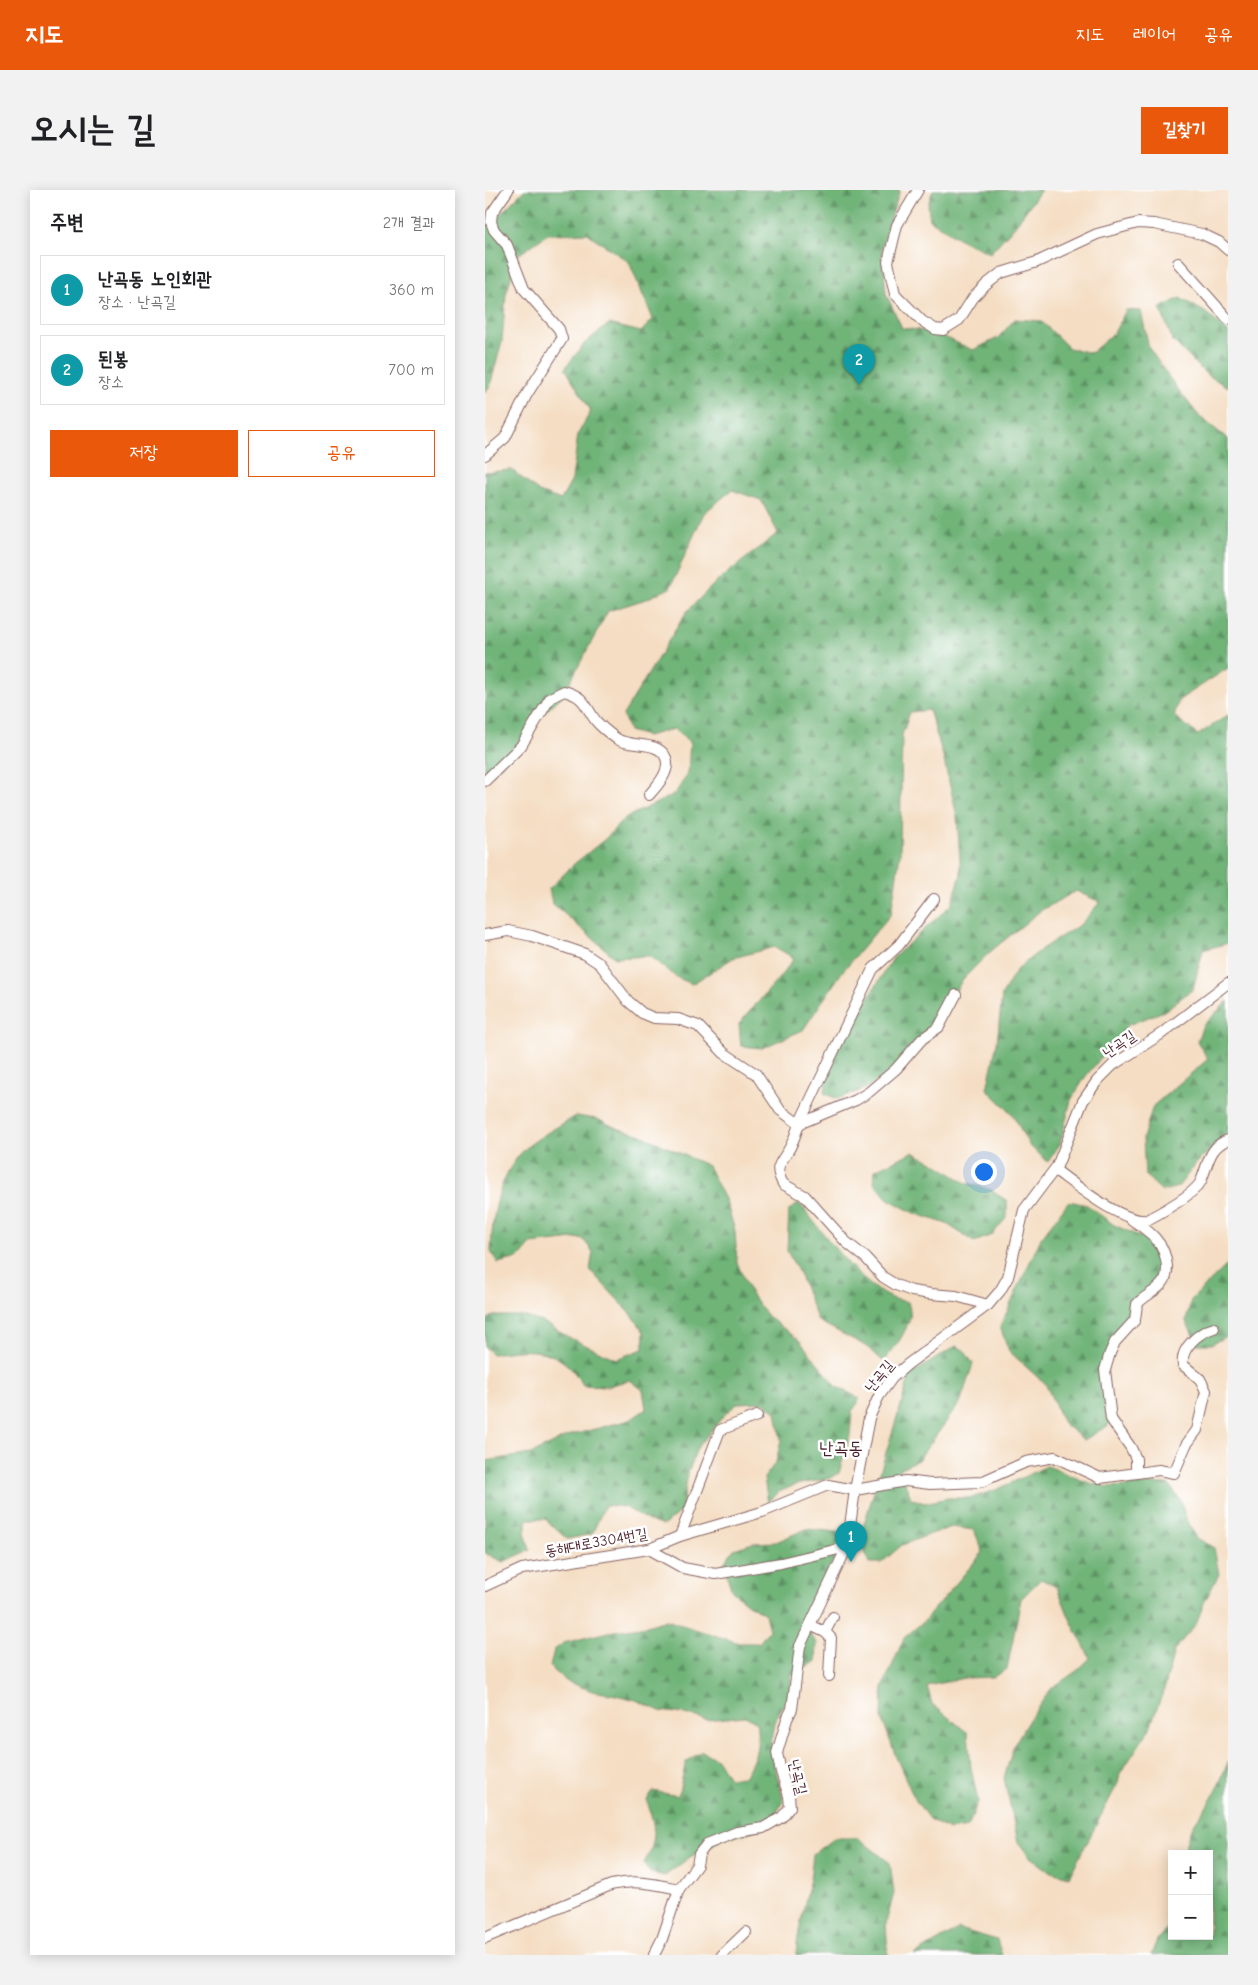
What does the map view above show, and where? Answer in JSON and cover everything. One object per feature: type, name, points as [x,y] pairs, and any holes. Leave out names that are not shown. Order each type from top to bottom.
[{"type":"street","points":[[485,455],[505,438],[527,394],[562,339],[559,329],[524,289],[507,246],[494,230],[491,222],[492,213],[508,190]]},
{"type":"street","points":[[918,190],[897,225],[888,262],[895,294],[922,321],[935,329],[943,330],[959,320],[973,298],[1001,273],[1037,262],[1097,234],[1139,223],[1154,224],[1202,234],[1219,242],[1228,250]]},
{"type":"street","points":[[1178,263],[1228,319]]},
{"type":"street","points":[[485,781],[521,746],[550,698],[564,691],[583,699],[596,721],[609,734],[620,741],[632,745],[651,747],[663,754],[667,760],[666,769],[660,782],[649,795]]},
{"type":"street","points":[[935,899],[899,945],[873,969],[777,1170],[783,1184],[805,1196],[846,1242],[866,1258],[883,1277],[896,1285],[912,1291],[956,1296],[988,1305]]},
{"type":"street","points":[[485,935],[508,931],[532,936],[585,954],[599,964],[628,1002],[643,1013],[653,1018],[678,1019],[698,1026],[724,1053],[756,1074],[780,1110],[799,1124]]},
{"type":"street","name":"난곡길","points":[[654,1955],[662,1940],[679,1889],[697,1865],[699,1854],[707,1844],[737,1832],[763,1828],[782,1817],[790,1807],[789,1796],[777,1753],[787,1719],[792,1709],[800,1646],[847,1547],[855,1490],[869,1418],[879,1396],[892,1378],[908,1364],[988,1305],[1001,1291],[1008,1277],[1024,1210],[1055,1170],[1083,1101],[1097,1081],[1113,1065],[1161,1034],[1228,983]]},
{"type":"street","points":[[799,1124],[856,1100],[869,1092],[896,1069],[922,1039],[939,1027],[956,995]]},
{"type":"street","points":[[1131,1219],[1147,1220],[1194,1190],[1201,1180],[1209,1156],[1215,1148],[1228,1140]]},
{"type":"street","points":[[1055,1170],[1131,1219],[1155,1237],[1161,1245],[1167,1264],[1164,1281],[1137,1304],[1135,1320],[1115,1342],[1105,1370],[1111,1419],[1123,1434],[1136,1458],[1136,1472]]},
{"type":"street","points":[[855,1490],[906,1481],[930,1484],[981,1482],[1025,1462],[1055,1457],[1100,1478],[1121,1477],[1136,1472],[1159,1470],[1174,1473],[1197,1430],[1207,1391],[1200,1380],[1186,1368],[1182,1361],[1186,1348],[1199,1335],[1214,1328]]},
{"type":"street","points":[[680,1536],[720,1430],[757,1416]]},
{"type":"street","name":"동해대로3304번길","points":[[485,1586],[522,1570],[649,1550],[680,1536],[762,1512],[828,1485],[855,1490]]},
{"type":"street","points":[[649,1550],[683,1568],[715,1574],[847,1547]]},
{"type":"street","points":[[825,1632],[833,1617]]},
{"type":"street","points":[[810,1625],[825,1632],[831,1638],[829,1676]]},
{"type":"street","points":[[485,1938],[611,1885],[625,1881],[639,1881],[679,1889]]},
{"type":"street","points":[[723,1955],[746,1932]]},
{"type":"green space","points":[[524,190],[900,190],[882,246],[886,294],[902,328],[933,332],[973,350],[998,338],[1015,319],[1041,321],[1069,348],[1091,353],[1114,333],[1126,310],[1141,311],[1149,348],[1170,379],[1199,416],[1228,439],[1228,668],[1179,700],[1174,716],[1198,735],[1228,715],[1228,943],[1203,950],[1193,989],[1164,1011],[1128,1025],[1086,1076],[1071,1100],[1060,1144],[1048,1162],[1029,1145],[1013,1115],[987,1089],[997,1043],[1002,995],[1017,969],[1043,948],[1081,924],[1100,902],[1076,891],[1040,911],[990,952],[963,979],[943,1011],[892,1071],[867,1088],[837,1099],[824,1093],[834,1056],[854,1020],[894,957],[952,904],[961,874],[957,816],[942,752],[929,710],[910,712],[902,735],[900,854],[891,914],[842,972],[803,1030],[762,1048],[741,1046],[739,1024],[794,958],[775,947],[733,958],[692,984],[676,977],[649,956],[615,958],[552,903],[549,889],[574,864],[605,839],[625,818],[675,794],[688,773],[690,742],[674,729],[647,736],[629,731],[623,715],[687,611],[716,582],[778,533],[761,500],[732,490],[704,513],[670,588],[646,599],[608,611],[563,695],[531,725],[509,757],[485,782],[485,472],[512,470],[539,492],[561,500],[572,480],[578,434],[591,411],[565,368],[585,343],[609,324],[641,332],[653,319],[629,262],[587,233],[548,234],[518,255],[506,294],[502,341],[490,386],[485,392],[485,223],[495,219]]},
{"type":"green space","points":[[933,190],[1041,190],[1014,227],[990,253],[963,241],[930,220],[928,205]]},
{"type":"green space","points":[[1180,298],[1205,312],[1228,332],[1228,387],[1206,374],[1173,341],[1160,308]]},
{"type":"green space","points":[[1228,1001],[1228,1132],[1194,1166],[1178,1187],[1162,1191],[1145,1175],[1143,1138],[1153,1106],[1208,1059],[1197,1041],[1203,1025]]},
{"type":"green space","points":[[576,1116],[597,1119],[619,1129],[639,1134],[708,1166],[726,1201],[735,1231],[737,1263],[751,1294],[767,1316],[799,1340],[837,1387],[859,1398],[852,1411],[850,1435],[839,1473],[831,1478],[795,1485],[779,1492],[768,1503],[764,1478],[776,1462],[781,1440],[776,1412],[763,1402],[738,1403],[725,1414],[697,1448],[688,1473],[682,1510],[663,1526],[647,1520],[625,1507],[605,1505],[592,1534],[567,1539],[545,1519],[528,1519],[525,1532],[530,1550],[503,1562],[485,1553],[485,1461],[531,1454],[568,1436],[630,1420],[646,1409],[643,1390],[630,1380],[608,1386],[583,1385],[574,1372],[555,1356],[532,1351],[492,1354],[485,1347],[485,1321],[493,1316],[523,1316],[545,1323],[568,1337],[616,1359],[643,1349],[644,1332],[632,1315],[590,1270],[593,1252],[582,1238],[531,1244],[519,1258],[498,1263],[491,1252],[497,1200],[506,1175],[526,1148]]},
{"type":"green space","points":[[912,1152],[933,1162],[964,1182],[991,1190],[1007,1201],[1007,1217],[992,1235],[974,1242],[947,1224],[914,1213],[888,1199],[874,1183],[875,1170]]},
{"type":"green space","points":[[1069,1201],[1087,1205],[1114,1225],[1148,1240],[1168,1271],[1134,1308],[1111,1342],[1105,1381],[1111,1413],[1109,1425],[1084,1440],[1063,1423],[1046,1385],[1009,1351],[1000,1327],[1041,1238]]},
{"type":"green space","points":[[799,1203],[864,1280],[893,1299],[908,1302],[910,1315],[906,1329],[883,1361],[866,1346],[818,1321],[798,1271],[787,1251],[789,1210]]},
{"type":"green space","points":[[1228,1264],[1228,1335],[1212,1344],[1197,1344],[1186,1321],[1191,1300]]},
{"type":"green space","points":[[956,1346],[964,1350],[973,1364],[960,1403],[918,1460],[899,1469],[911,1498],[924,1503],[948,1498],[972,1498],[998,1489],[1047,1466],[1102,1486],[1119,1487],[1168,1484],[1180,1499],[1187,1522],[1197,1538],[1214,1548],[1219,1574],[1204,1603],[1196,1624],[1174,1650],[1166,1684],[1149,1730],[1120,1774],[1118,1783],[1069,1877],[1051,1872],[1030,1857],[1018,1842],[1004,1778],[1014,1745],[1030,1718],[1052,1688],[1078,1670],[1090,1658],[1070,1619],[1057,1587],[1041,1579],[1021,1599],[1007,1669],[993,1677],[964,1678],[927,1686],[932,1704],[968,1733],[971,1768],[978,1801],[968,1827],[949,1830],[929,1819],[914,1798],[882,1718],[883,1687],[904,1638],[925,1620],[983,1552],[974,1530],[952,1527],[902,1545],[881,1563],[869,1563],[860,1537],[910,1375]]},
{"type":"green space","points":[[806,1529],[839,1532],[836,1556],[812,1599],[805,1616],[810,1634],[817,1643],[816,1661],[792,1674],[789,1695],[774,1722],[771,1742],[773,1760],[784,1802],[764,1828],[721,1840],[690,1857],[665,1876],[650,1873],[644,1863],[652,1847],[654,1832],[647,1800],[653,1791],[678,1796],[686,1762],[702,1751],[718,1760],[729,1778],[744,1777],[756,1751],[756,1722],[745,1716],[707,1720],[685,1714],[660,1711],[636,1700],[592,1691],[566,1681],[550,1667],[554,1650],[564,1643],[608,1632],[647,1626],[666,1620],[739,1643],[759,1643],[769,1630],[765,1614],[748,1604],[732,1591],[723,1564],[734,1549],[753,1543],[776,1542]]},
{"type":"green space","points":[[1228,1762],[1228,1955],[1151,1955],[1157,1940],[1168,1927],[1168,1940],[1213,1940],[1213,1850],[1185,1850],[1188,1837],[1194,1824],[1208,1805],[1219,1785]]},
{"type":"green space","points":[[834,1838],[858,1838],[890,1863],[894,1893],[886,1923],[888,1955],[796,1955],[813,1854]]},
{"type":"green space","points":[[959,1929],[997,1940],[1002,1955],[914,1955]]},
{"type":"place","name":"된봉","points":[[859,385]]},
{"type":"place","name":"난곡동 노인회관","points":[[851,1562]]},
{"type":"district","name":"난곡동","points":[[841,1448]]}]
